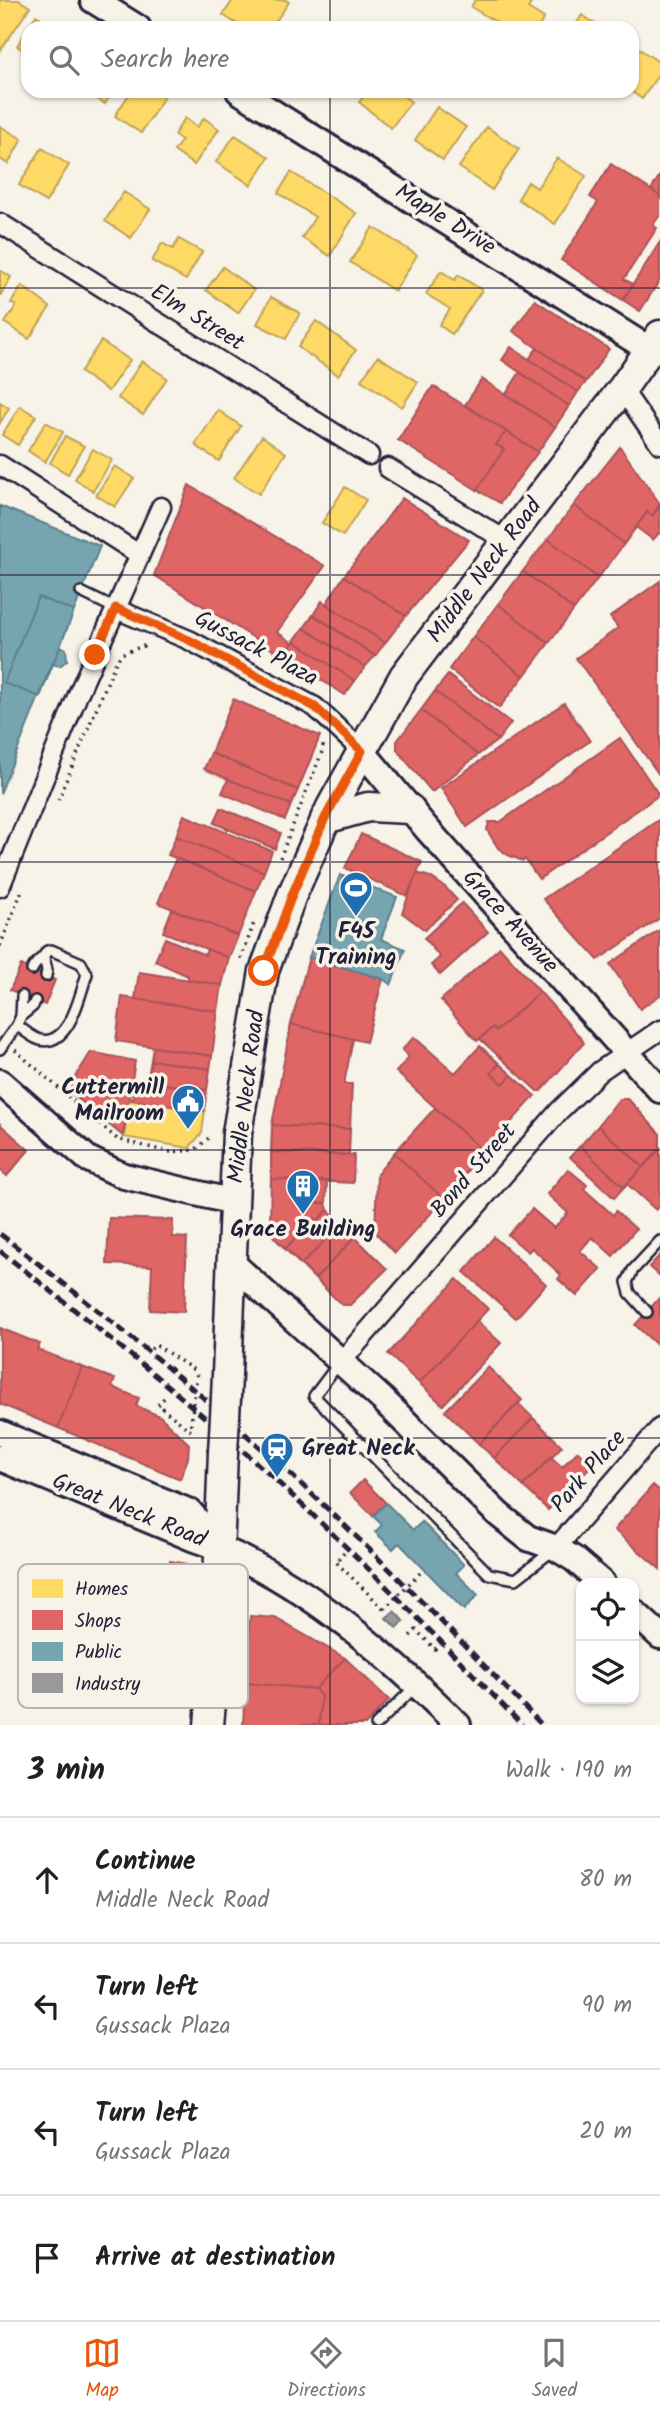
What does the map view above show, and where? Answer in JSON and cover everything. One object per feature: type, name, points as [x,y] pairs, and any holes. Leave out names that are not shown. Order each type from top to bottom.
[{"type":"main road","name":"Middle Neck Road","points":[[219,1564],[237,1133],[264,971],[292,895],[325,818],[404,676],[508,542],[655,343]]},
{"type":"main road","points":[[325,818],[368,807],[410,809]]},
{"type":"street","points":[[93,0],[127,21]]},
{"type":"street","name":"Maple Drive","points":[[251,98],[655,343]]},
{"type":"street","name":"Elm Street","points":[[0,223],[369,455]]},
{"type":"street","points":[[622,389],[660,444]]},
{"type":"street","points":[[0,465],[140,555]]},
{"type":"street","points":[[388,468],[508,542]]},
{"type":"street","points":[[0,887],[79,692],[161,507]]},
{"type":"street","name":"Gussack Plaza","points":[[116,608],[189,640],[315,707],[362,751]]},
{"type":"street","name":"Grace Avenue","points":[[362,751],[410,809],[660,1090]]},
{"type":"street","name":"Bond Street","points":[[341,1362],[559,1111],[600,1070],[628,1054],[660,1030]]},
{"type":"street","points":[[0,1082],[88,1159],[124,1176],[234,1202]]},
{"type":"street","points":[[231,1262],[341,1362],[498,1514],[528,1538],[556,1548],[574,1559],[596,1578]]},
{"type":"street","name":"Park Place","points":[[556,1548],[659,1432]]},
{"type":"street","name":"Great Neck Road","points":[[0,1433],[190,1512],[220,1547]]},
{"type":"street","name":"Great Neck Road","points":[[0,1458],[192,1538],[220,1547]]},
{"type":"street","points":[[220,1547],[263,1570],[321,1607],[417,1685],[458,1725]]},
{"type":"street","points":[[639,1617],[660,1636]]},
{"type":"lane","points":[[81,592],[116,608]]},
{"type":"lane","points":[[19,1021],[40,1040],[51,1039],[63,1033],[70,1023],[87,974],[81,963],[51,950],[47,951],[32,970]]},
{"type":"lane","points":[[44,958],[46,976]]},
{"type":"lane","points":[[19,1021],[22,996]]},
{"type":"lane","points":[[3,1046],[35,1001]]},
{"type":"lane","points":[[647,1312],[630,1293],[627,1282],[633,1270],[660,1241]]},
{"type":"lane","points":[[341,1362],[314,1396],[489,1574],[516,1579],[556,1548]]},
{"type":"lane","points":[[376,1725],[417,1685]]},
{"type":"path","points":[[54,811],[115,663],[121,654],[148,643],[156,647]]},
{"type":"path","points":[[277,864],[322,752],[324,735]]},
{"type":"path","points":[[0,946],[23,888]]},
{"type":"path","points":[[240,965],[242,952],[257,914]]},
{"type":"path","points":[[3,1046],[117,1139],[168,1152],[195,1150],[211,1137],[214,1124]]},
{"type":"path","points":[[151,1349],[156,1345],[197,1372],[191,1432],[158,1405],[164,1398]]},
{"type":"path","points":[[344,1552],[336,1562],[384,1609],[421,1572]]},
{"type":"path","points":[[410,1636],[416,1630],[435,1649],[440,1644]]},
{"type":"building: Homes","points":[[0,0],[19,0],[30,7],[0,51]]},
{"type":"building: Homes","points":[[233,0],[289,2],[276,21],[232,21],[223,15]]},
{"type":"building: Homes","points":[[475,0],[531,0],[533,1],[528,8],[544,18],[542,21],[494,21],[471,7]]},
{"type":"building: Homes","points":[[36,15],[46,21],[32,21]]},
{"type":"building: Homes","points":[[582,15],[591,21],[578,21]]},
{"type":"building: Homes","points":[[639,49],[660,63],[660,72],[642,99],[639,97]]},
{"type":"building: Homes","points":[[96,98],[109,98],[105,104]]},
{"type":"building: Homes","points":[[127,98],[163,98],[141,133],[115,116]]},
{"type":"building: Homes","points":[[362,98],[406,98],[411,102],[391,128],[359,102]]},
{"type":"building: Homes","points":[[437,107],[466,127],[443,160],[415,140]]},
{"type":"building: Homes","points":[[185,118],[197,127],[204,118],[219,129],[194,165],[174,151],[182,140],[174,135]]},
{"type":"building: Homes","points":[[0,126],[22,139],[8,164],[0,159]]},
{"type":"building: Homes","points":[[487,127],[519,149],[492,190],[459,167]]},
{"type":"building: Homes","points":[[235,135],[269,157],[251,185],[216,162]]},
{"type":"building: Homes","points":[[42,148],[69,165],[46,202],[19,185]]},
{"type":"building: Homes","points":[[557,158],[586,176],[555,224],[518,199],[528,182],[537,188]]},
{"type":"building: Homes","points":[[291,172],[356,213],[330,256],[302,238],[315,217],[278,193]]},
{"type":"building: Homes","points":[[124,192],[150,209],[131,238],[105,221]]},
{"type":"building: Homes","points":[[373,227],[417,255],[395,291],[350,262]]},
{"type":"building: Homes","points":[[179,239],[202,252],[186,280],[152,261],[162,243],[173,249]]},
{"type":"building: Homes","points":[[223,267],[254,290],[238,313],[206,290]]},
{"type":"building: Homes","points":[[0,270],[11,277],[0,296]]},
{"type":"building: Homes","points":[[441,271],[455,280],[458,275],[482,290],[452,334],[439,325],[450,309],[426,294]]},
{"type":"building: Homes","points":[[22,286],[50,307],[29,339],[5,323],[16,306],[11,303]]},
{"type":"building: Homes","points":[[271,297],[300,313],[286,339],[257,324]]},
{"type":"building: Homes","points":[[316,321],[356,350],[338,375],[298,347]]},
{"type":"building: Homes","points":[[101,341],[130,360],[108,391],[80,372]]},
{"type":"building: Homes","points":[[378,356],[418,382],[402,407],[361,380]]},
{"type":"building: Homes","points":[[142,361],[167,378],[143,415],[118,398]]},
{"type":"building: Homes","points":[[0,402],[9,408],[0,423]]},
{"type":"building: Homes","points":[[20,406],[36,416],[18,445],[2,435]]},
{"type":"building: Homes","points":[[218,410],[241,426],[219,461],[195,445]]},
{"type":"building: Homes","points":[[46,422],[63,432],[45,462],[28,451]]},
{"type":"building: Homes","points":[[65,436],[84,446],[68,474],[50,463]]},
{"type":"building: Homes","points":[[262,436],[286,453],[259,494],[234,478]]},
{"type":"building: Homes","points":[[93,449],[112,460],[93,491],[75,479]]},
{"type":"building: Homes","points":[[115,466],[134,478],[115,507],[96,495]]},
{"type":"building: Homes","points":[[345,487],[366,500],[343,536],[322,523]]},
{"type":"building: Homes","points":[[130,1100],[205,1110],[202,1133],[189,1148],[124,1137]]},
{"type":"building: Shops","points":[[611,164],[660,196],[660,215],[653,225],[657,228],[624,279],[633,284],[623,300],[561,260],[598,202],[590,197]]},
{"type":"building: Shops","points":[[660,175],[660,196],[651,190]]},
{"type":"building: Shops","points":[[660,242],[660,280],[640,311],[623,300]]},
{"type":"building: Shops","points":[[535,300],[609,349],[586,382],[513,331]]},
{"type":"building: Shops","points":[[511,347],[578,392],[569,406],[502,360]]},
{"type":"building: Shops","points":[[537,348],[586,382],[578,392],[529,359]]},
{"type":"building: Shops","points":[[520,372],[569,406],[555,427],[506,394]]},
{"type":"building: Shops","points":[[482,379],[555,427],[538,452],[465,405]]},
{"type":"building: Shops","points":[[433,386],[506,431],[496,445],[504,449],[477,490],[398,440]]},
{"type":"building: Shops","points":[[506,431],[538,452],[500,503],[477,490],[504,449],[496,445]]},
{"type":"building: Shops","points":[[620,447],[660,504],[652,516],[647,512],[624,544],[574,505]]},
{"type":"building: Shops","points":[[189,485],[325,566],[277,632],[293,643],[284,657],[154,575]]},
{"type":"building: Shops","points":[[402,498],[469,540],[406,616],[344,576]]},
{"type":"building: Shops","points":[[574,505],[624,544],[598,578],[548,539]]},
{"type":"building: Shops","points":[[660,506],[660,532],[653,540],[636,527],[647,512],[652,516]]},
{"type":"building: Shops","points":[[548,539],[598,578],[574,610],[523,571]]},
{"type":"building: Shops","points":[[523,571],[574,610],[549,643],[498,604]]},
{"type":"building: Shops","points":[[344,576],[406,616],[385,643],[326,604]]},
{"type":"building: Shops","points":[[660,581],[660,776],[576,658],[618,628],[610,617]]},
{"type":"building: Shops","points":[[322,601],[385,643],[375,656],[313,615]]},
{"type":"building: Shops","points":[[498,604],[549,643],[524,676],[473,637]]},
{"type":"building: Shops","points":[[313,615],[375,656],[365,667],[304,628]]},
{"type":"building: Shops","points":[[303,628],[365,667],[355,681],[294,641]]},
{"type":"building: Shops","points":[[473,637],[524,676],[499,708],[449,669]]},
{"type":"building: Shops","points":[[294,641],[355,681],[345,695],[284,657]]},
{"type":"building: Shops","points":[[448,675],[511,723],[498,740],[435,691]]},
{"type":"building: Shops","points":[[435,691],[498,740],[478,755],[421,710]]},
{"type":"building: Shops","points":[[233,699],[320,736],[298,790],[211,753]]},
{"type":"building: Shops","points":[[564,703],[590,741],[467,827],[441,788]]},
{"type":"building: Shops","points":[[421,710],[478,755],[432,792],[397,750],[397,741]]},
{"type":"building: Shops","points":[[620,738],[659,795],[539,879],[525,859],[523,861],[508,855],[498,848],[487,830],[489,822],[500,822]]},
{"type":"building: Shops","points":[[211,753],[298,790],[291,805],[204,769]]},
{"type":"building: Shops","points":[[228,779],[291,805],[285,820],[222,793]]},
{"type":"building: Shops","points":[[221,808],[281,833],[275,849],[214,823]]},
{"type":"building: Shops","points":[[184,815],[272,851],[264,872],[176,836]]},
{"type":"building: Shops","points":[[660,819],[660,918],[598,960],[543,899]]},
{"type":"building: Shops","points":[[361,834],[422,862],[407,896],[345,868]]},
{"type":"building: Shops","points":[[176,836],[264,872],[256,891],[168,855]]},
{"type":"building: Shops","points":[[176,858],[256,891],[238,936],[158,903]]},
{"type":"building: Shops","points":[[417,873],[430,877],[445,887],[457,900],[425,930],[402,913]]},
{"type":"building: Shops","points":[[462,903],[488,932],[440,975],[431,965],[440,957],[424,938]]},
{"type":"building: Shops","points":[[172,909],[238,936],[229,958],[163,932]]},
{"type":"building: Shops","points":[[660,930],[660,995],[640,1009],[610,964]]},
{"type":"building: Shops","points":[[165,938],[205,955],[207,949],[229,958],[222,985],[188,980],[188,976],[155,961]]},
{"type":"building: Shops","points":[[500,947],[540,992],[496,1031],[493,1027],[477,1041],[441,1000]]},
{"type":"building: Shops","points":[[309,957],[383,979],[366,1042],[291,1024]]},
{"type":"building: Shops","points":[[21,965],[55,980],[45,1005],[10,990]]},
{"type":"building: Shops","points":[[139,972],[222,985],[218,1011],[135,999]]},
{"type":"building: Shops","points":[[540,992],[584,1043],[541,1091],[537,1091],[480,1039],[493,1027],[496,1031]]},
{"type":"building: Shops","points":[[122,997],[218,1011],[212,1056],[116,1041]]},
{"type":"building: Shops","points":[[291,1024],[353,1039],[344,1084],[352,1084],[350,1129],[272,1125]]},
{"type":"building: Shops","points":[[414,1037],[455,1073],[480,1046],[499,1064],[491,1073],[503,1084],[512,1075],[535,1096],[484,1152],[396,1072],[409,1057],[402,1050]]},
{"type":"building: Shops","points":[[414,1037],[455,1073],[480,1046],[535,1096],[484,1152],[396,1072],[409,1057],[402,1050]]},
{"type":"building: Shops","points":[[153,1047],[212,1056],[210,1069],[151,1060]]},
{"type":"building: Shops","points":[[91,1052],[135,1061],[123,1136],[67,1090]]},
{"type":"building: Shops","points":[[151,1060],[210,1069],[207,1090],[147,1082]]},
{"type":"building: Shops","points":[[135,1080],[207,1090],[204,1111],[132,1100]]},
{"type":"building: Shops","points":[[619,1099],[631,1102],[660,1134],[660,1149],[643,1167],[598,1126]]},
{"type":"building: Shops","points":[[435,1108],[484,1152],[444,1199],[394,1153]]},
{"type":"building: Shops","points":[[0,1124],[29,1150],[7,1176],[0,1170]]},
{"type":"building: Shops","points":[[272,1125],[350,1129],[349,1155],[271,1152]]},
{"type":"building: Shops","name":"Grace Building","points":[[272,1125],[350,1129],[349,1155],[354,1155],[353,1183],[327,1181],[326,1203],[328,1210],[387,1269],[350,1305],[342,1305],[273,1236],[270,1225]]},
{"type":"building: Shops","points":[[598,1126],[643,1167],[624,1187],[580,1146]]},
{"type":"building: Shops","points":[[580,1146],[624,1187],[614,1198],[570,1157]]},
{"type":"building: Shops","points":[[660,1149],[660,1206],[656,1210],[627,1184]]},
{"type":"building: Shops","points":[[271,1152],[354,1155],[353,1183],[271,1179]]},
{"type":"building: Shops","points":[[394,1153],[444,1199],[395,1253],[375,1232],[377,1174]]},
{"type":"building: Shops","points":[[568,1169],[587,1185],[584,1189],[613,1215],[616,1211],[636,1229],[613,1256],[592,1237],[580,1251],[601,1269],[577,1296],[558,1279],[561,1275],[532,1248],[528,1252],[508,1235],[532,1209],[554,1228],[568,1213],[547,1194]]},
{"type":"building: Shops","points":[[271,1179],[327,1181],[326,1203],[306,1205],[306,1215],[311,1221],[285,1249],[273,1236],[270,1225]]},
{"type":"building: Shops","points":[[328,1210],[342,1223],[301,1265],[285,1249],[315,1218],[317,1221]]},
{"type":"building: Shops","points":[[109,1218],[173,1220],[173,1237],[187,1238],[184,1312],[150,1310],[152,1266],[107,1264]]},
{"type":"building: Shops","points":[[342,1223],[355,1237],[315,1279],[301,1265]]},
{"type":"building: Shops","points":[[355,1237],[387,1269],[350,1305],[342,1305],[315,1279]]},
{"type":"building: Shops","points":[[494,1237],[546,1284],[516,1318],[464,1272]]},
{"type":"building: Shops","points":[[660,1255],[660,1277],[649,1267]]},
{"type":"building: Shops","points":[[457,1279],[488,1309],[419,1383],[388,1354]]},
{"type":"building: Shops","points":[[660,1297],[660,1348],[635,1325]]},
{"type":"building: Shops","points":[[477,1321],[501,1343],[443,1405],[419,1383]]},
{"type":"building: Shops","points":[[0,1328],[40,1344],[37,1349],[82,1367],[58,1428],[0,1404]]},
{"type":"building: Shops","points":[[82,1367],[115,1379],[112,1387],[139,1398],[136,1406],[160,1416],[189,1444],[188,1458],[180,1479],[58,1428]]},
{"type":"building: Shops","points":[[488,1367],[522,1400],[479,1444],[445,1411]]},
{"type":"building: Shops","points":[[518,1403],[533,1418],[494,1458],[479,1444]]},
{"type":"building: Shops","points":[[533,1418],[562,1446],[523,1486],[494,1458]]},
{"type":"building: Shops","points":[[578,1451],[592,1465],[548,1510],[523,1486],[551,1457],[562,1467]]},
{"type":"building: Shops","points":[[363,1480],[386,1503],[373,1516],[350,1493]]},
{"type":"building: Shops","points":[[653,1485],[660,1491],[660,1569],[614,1530]]},
{"type":"building: Shops","points":[[250,1616],[275,1618],[345,1658],[315,1689],[248,1683]]},
{"type":"building: Shops","points":[[345,1658],[389,1700],[365,1725],[319,1725],[321,1696],[315,1689]]},
{"type":"building: Shops","points":[[248,1683],[315,1689],[321,1696],[319,1725],[243,1725],[244,1708],[248,1708]]},
{"type":"building: Public","points":[[0,506],[100,546],[60,646],[66,649],[67,660],[60,666],[52,664],[0,794]]},
{"type":"building: Public","points":[[38,597],[74,611],[40,697],[4,683]]},
{"type":"building: Public","name":"F45 Training","points":[[340,875],[397,897],[381,939],[405,949],[391,985],[383,979],[309,957]]},
{"type":"building: Public","points":[[386,1503],[413,1530],[422,1522],[464,1565],[456,1573],[478,1595],[464,1610],[399,1543],[393,1549],[375,1532],[382,1525],[373,1516]]},
{"type":"building: Industry","points":[[394,1611],[404,1621],[397,1628],[386,1618]]},
{"type":"railway","points":[[0,1234],[141,1346],[278,1463],[379,1559],[542,1725]]},
{"type":"railway","points":[[0,1251],[137,1360],[270,1475],[366,1567],[522,1725]]},
{"type":"place","name":"F45 Training","points":[[356,918]]},
{"type":"place","name":"Cuttermill Mailroom","points":[[188,1131]]},
{"type":"place","name":"Grace Building","points":[[303,1216]]},
{"type":"place","name":"Great Neck","points":[[277,1479]]},
{"type":"route","points":[[95,655],[116,608],[189,640],[315,707],[362,751],[325,818],[292,895],[264,971]]}]
